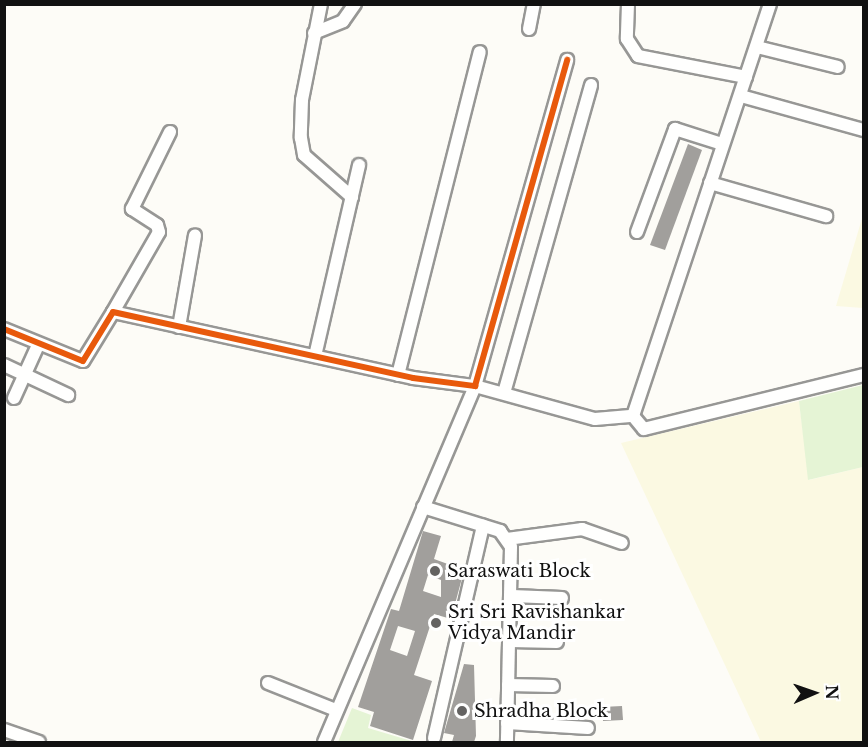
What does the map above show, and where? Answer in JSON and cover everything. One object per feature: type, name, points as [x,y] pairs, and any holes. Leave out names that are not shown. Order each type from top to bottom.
[{"type":"street","points":[[321,4],[302,100],[304,155],[352,197]]},
{"type":"street","points":[[314,33],[343,21],[355,4]]},
{"type":"street","points":[[529,28],[534,4]]},
{"type":"street","points":[[628,4],[627,39],[638,56],[746,77]]},
{"type":"street","points":[[633,416],[770,4]]},
{"type":"street","points":[[757,47],[838,67]]},
{"type":"street","points":[[398,375],[480,51]]},
{"type":"street","points":[[324,742],[475,386],[567,60]]},
{"type":"street","points":[[504,393],[591,85]]},
{"type":"street","points":[[741,96],[864,130]]},
{"type":"street","points":[[637,232],[675,129],[722,144]]},
{"type":"street","points":[[4,329],[38,345],[83,361],[159,232],[157,225],[132,209],[170,132]]},
{"type":"street","points":[[315,356],[359,165]]},
{"type":"street","points":[[710,183],[826,216]]},
{"type":"street","points":[[179,327],[195,235]]},
{"type":"street","points":[[113,312],[398,375],[475,386],[596,419],[633,416]]},
{"type":"street","points":[[14,398],[38,345]]},
{"type":"street","points":[[4,365],[68,394]]},
{"type":"street","points":[[633,416],[644,429],[864,375]]},
{"type":"street","points":[[423,507],[483,526],[507,539],[582,530],[622,543]]},
{"type":"street","points":[[434,738],[483,526]]},
{"type":"street","points":[[507,539],[512,596],[507,742]]},
{"type":"street","points":[[512,596],[562,598]]},
{"type":"street","points":[[510,641],[557,642]]},
{"type":"street","points":[[268,683],[336,710]]},
{"type":"street","points":[[508,685],[553,686]]},
{"type":"street","points":[[507,723],[588,728]]},
{"type":"street","points":[[4,730],[39,742]]},
{"type":"shaded area","points":[[863,215],[863,308],[836,306]]},
{"type":"shaded area","points":[[799,401],[809,480],[863,467],[863,742],[761,742],[621,443]]},
{"type":"green space","points":[[863,385],[863,467],[808,480],[799,401]]},
{"type":"green space","points":[[352,708],[371,715],[368,728],[415,742],[338,742]]},
{"type":"building","points":[[688,144],[702,150],[665,250],[650,245]]},
{"type":"building","points":[[423,531],[441,536],[434,559],[456,567],[462,578],[451,619],[434,614],[414,675],[432,681],[413,740],[370,726],[374,712],[358,707],[391,609],[399,611]],"holes":[[[428,575],[441,580],[441,597],[423,591]],[[398,626],[415,631],[407,656],[390,650]]]},
{"type":"building","name":"Shradha Block","points":[[464,664],[474,665],[476,736],[474,742],[452,742],[454,735],[444,733]]},
{"type":"building","points":[[622,706],[623,720],[603,721],[602,707]]},
{"type":"cycle path","points":[[4,329],[83,361],[113,312],[413,378],[475,386],[567,60]]},
{"type":"place","name":"Saraswati Block","points":[[435,571]]},
{"type":"place","name":"Sri Sri Ravishankar Vidya Mandir","points":[[436,623]]},
{"type":"place","name":"Shradha Block","points":[[462,711]]}]
